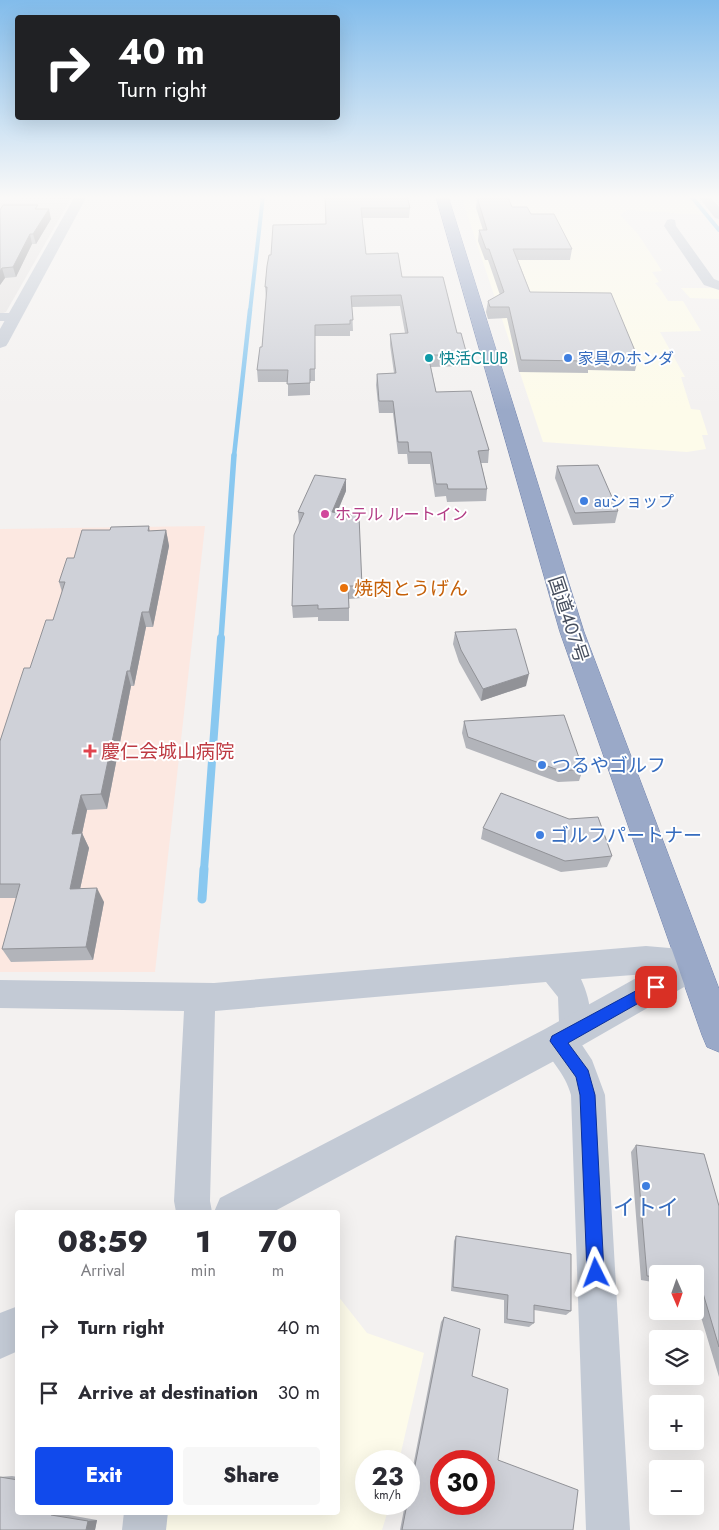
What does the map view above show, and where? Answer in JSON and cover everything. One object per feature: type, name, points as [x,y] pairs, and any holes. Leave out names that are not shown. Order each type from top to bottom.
[{"type":"highway","name":"国道407号","points":[[463,267],[572,632],[719,1035]]},
{"type":"street","points":[[0,343],[7,317],[37,267]]},
{"type":"street","points":[[699,267],[709,282],[719,286]]},
{"type":"street","points":[[0,994],[200,998],[646,960],[694,964]]},
{"type":"street","points":[[238,1210],[565,1037],[694,964]]},
{"type":"street","points":[[552,968],[569,986],[573,996],[576,1013],[565,1037],[574,1060],[583,1075],[588,1095],[608,1530]]},
{"type":"street","points":[[194,1210],[192,1202],[200,998]]},
{"type":"street","points":[[0,1336],[15,1328]]},
{"type":"street","points":[[144,1530],[146,1515]]},
{"type":"shaded area","points":[[0,267],[31,267],[6,312],[0,314]]},
{"type":"shaded area","points":[[485,267],[660,267],[662,271],[652,272],[659,282],[655,283],[668,301],[683,301],[701,331],[660,332],[685,377],[681,377],[691,409],[700,410],[708,435],[702,435],[706,449],[687,452],[543,442]]},
{"type":"shaded area","points":[[681,288],[719,288],[719,299],[690,298]]},
{"type":"shaded area","name":"慶仁会城山病院","points":[[205,526],[155,972],[0,972],[0,529]]},
{"type":"shaded area","points":[[340,1299],[367,1333],[424,1353],[402,1450],[355,1450],[355,1515],[387,1515],[382,1530],[166,1530],[167,1515],[340,1515]]},
{"type":"building","points":[[267,267],[400,267],[402,277],[443,277],[457,333],[461,333],[467,355],[428,355],[436,392],[471,391],[489,450],[478,451],[487,489],[448,489],[447,484],[436,484],[431,452],[409,452],[408,442],[398,442],[393,401],[379,401],[377,374],[396,373],[390,334],[408,333],[401,295],[351,296],[353,320],[350,320],[350,324],[315,325],[315,369],[310,369],[310,383],[287,384],[288,370],[257,370],[260,347],[262,347],[267,287],[265,287]]},
{"type":"building","points":[[495,267],[520,267],[530,292],[611,293],[638,358],[589,358],[590,361],[521,360],[509,307],[490,307],[488,301],[504,292]]},
{"type":"building","name":"auショップ","points":[[598,465],[618,511],[575,513],[557,466]]},
{"type":"building","points":[[315,475],[346,479],[332,512],[359,516],[362,586],[348,586],[349,608],[318,609],[318,605],[292,606],[294,535],[304,513],[298,512]]},
{"type":"building","points":[[149,526],[148,531],[166,530],[149,612],[142,612],[130,671],[127,671],[101,794],[81,795],[72,834],[82,833],[70,889],[97,888],[86,947],[2,949],[20,884],[0,884],[0,741],[24,668],[30,668],[46,620],[53,620],[65,582],[59,582],[67,558],[74,558],[82,530],[110,530],[111,527]]},
{"type":"building","points":[[516,629],[529,674],[483,689],[461,650],[455,632]]},
{"type":"building","name":"つるやゴルフ","points":[[564,715],[583,769],[561,771],[468,737],[464,721]]},
{"type":"building","name":"ゴルフパートナー","points":[[501,793],[569,819],[598,817],[612,856],[565,861],[483,828]]},
{"type":"building","name":"イトイ","points":[[636,1145],[704,1154],[719,1206],[719,1347],[704,1296],[704,1265],[649,1265],[649,1276],[647,1276]]},
{"type":"building","points":[[456,1236],[571,1254],[571,1311],[534,1305],[534,1323],[507,1319],[508,1295],[453,1287]]},
{"type":"building","points":[[444,1317],[480,1329],[472,1376],[508,1389],[498,1460],[578,1490],[573,1530],[402,1530],[405,1515],[420,1515],[420,1450],[418,1450]]},
{"type":"building","points":[[0,1477],[15,1480],[15,1515],[51,1515],[88,1521],[86,1530],[0,1530]]},
{"type":"waterway","points":[[250,311],[255,267]]},
{"type":"waterway","points":[[234,456],[250,310]]},
{"type":"waterway","points":[[221,639],[234,455]]},
{"type":"waterway","points":[[204,870],[221,638]]},
{"type":"waterway","points":[[202,899],[204,869]]},
{"type":"place","name":"快活CLUB","points":[[429,358]]},
{"type":"place","name":"家具のホンダ","points":[[568,358]]},
{"type":"place","name":"auショップ","points":[[584,501]]},
{"type":"place","name":"ホテル ルートイン","points":[[325,514]]},
{"type":"place","name":"焼肉とうげん","points":[[344,588]]},
{"type":"place","name":"慶仁会城山病院","points":[[90,751]]},
{"type":"place","name":"つるやゴルフ","points":[[542,765]]},
{"type":"place","name":"ゴルフパートナー","points":[[540,835]]},
{"type":"place","name":"イトイ","points":[[646,1186]]},
{"type":"route","points":[[596,1273],[588,1095],[583,1075],[574,1060],[557,1041],[656,987]]}]
